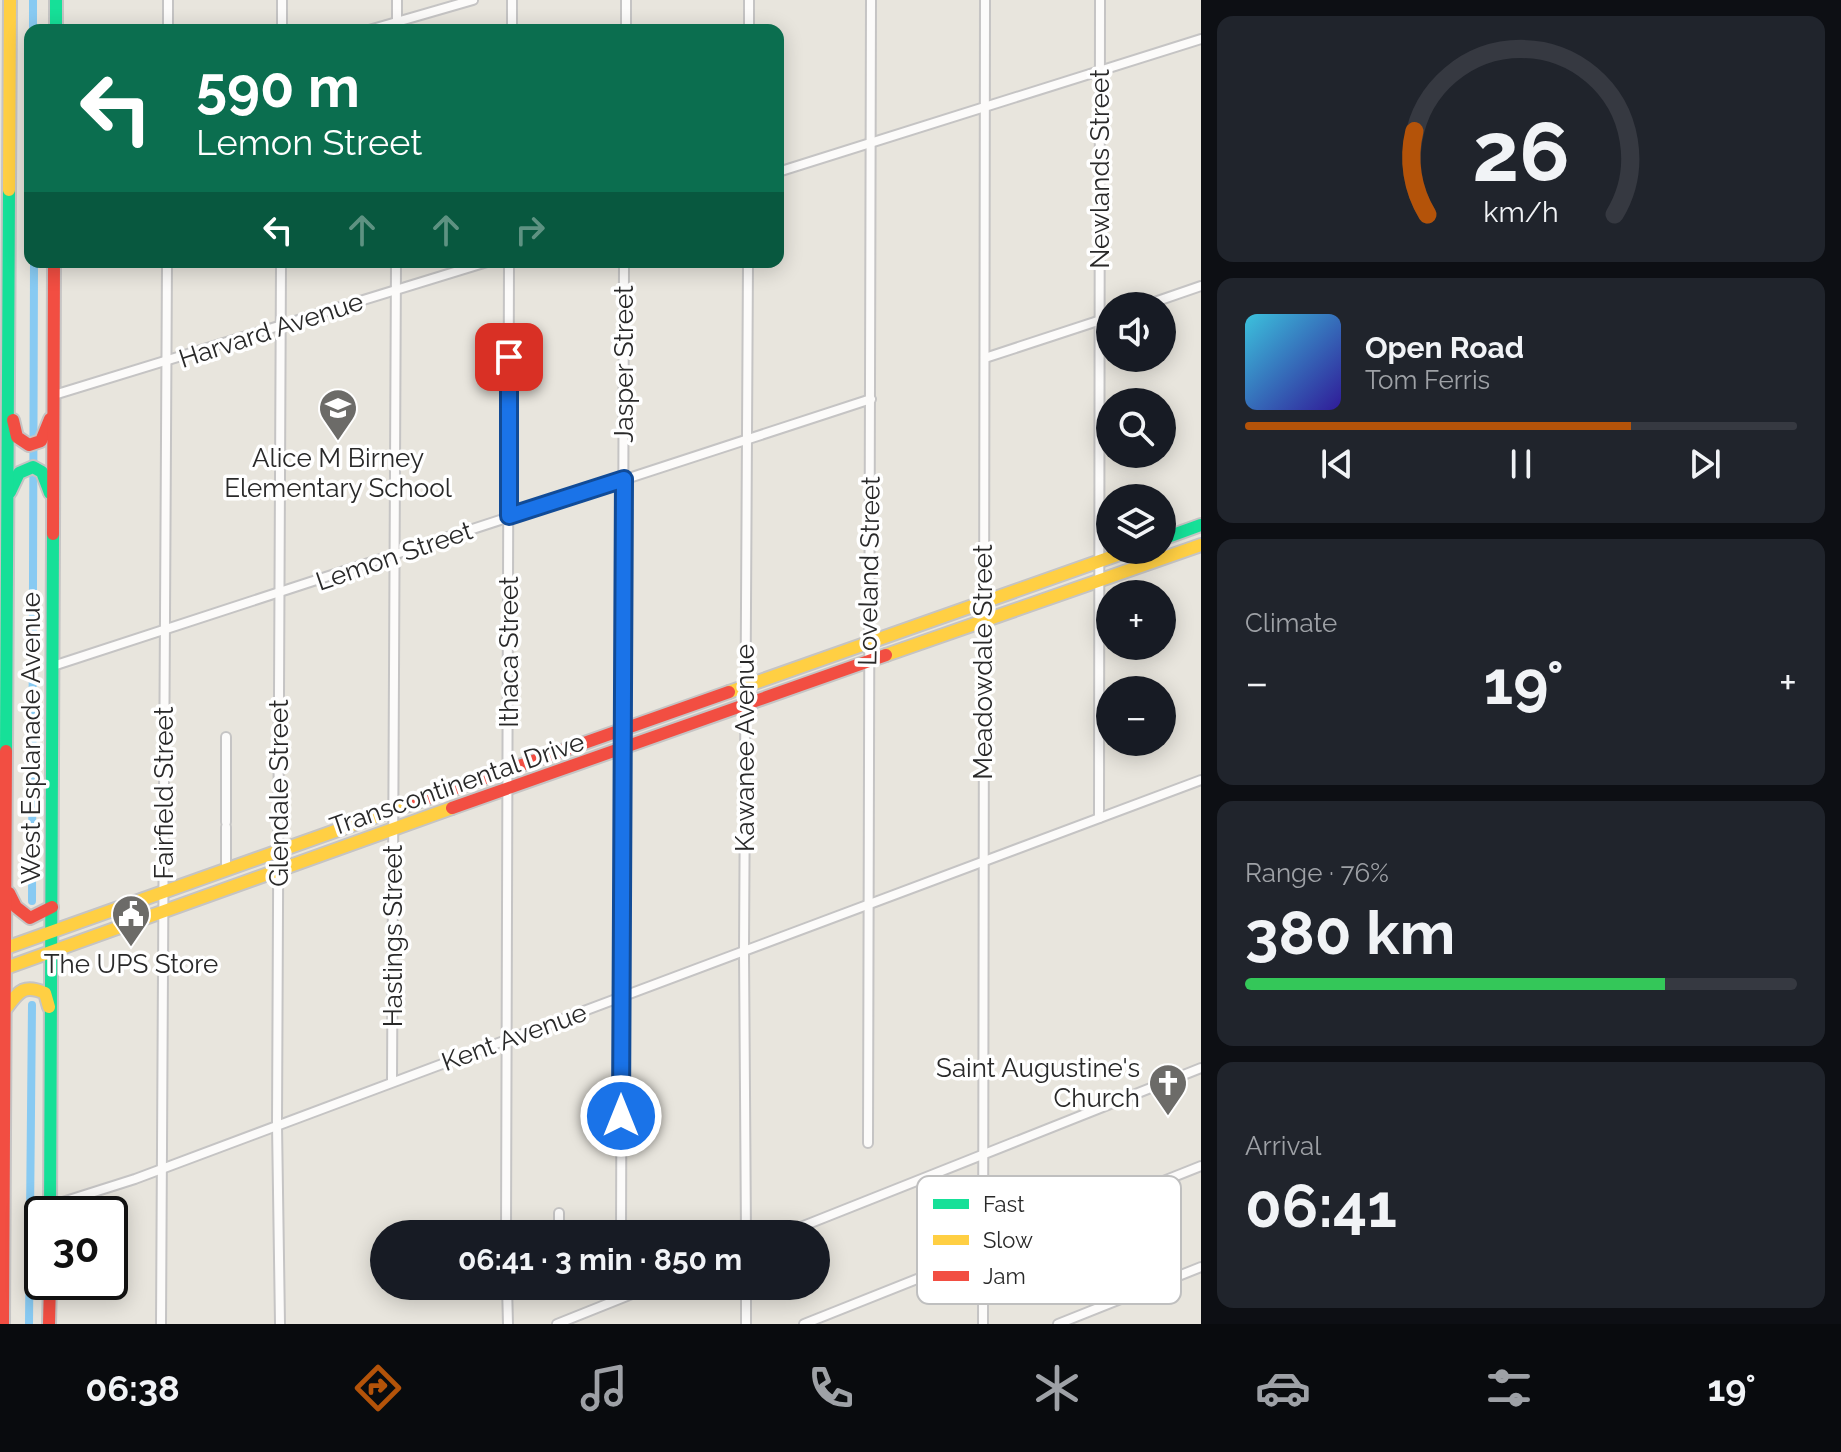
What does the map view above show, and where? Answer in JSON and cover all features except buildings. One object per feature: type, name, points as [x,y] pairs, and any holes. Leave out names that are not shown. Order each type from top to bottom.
[{"type":"main road","name":"West Esplanade Avenue","points":[[3,1324],[2,950],[7,890],[3,844],[3,615],[4,424],[8,357],[4,334],[4,134],[5,46],[10,0]]},
{"type":"main road","points":[[56,0],[56,24]]},
{"type":"main road","name":"West Esplanade Avenue","points":[[50,1196],[54,268]]},
{"type":"main road","points":[[8,357],[13,375],[13,430],[21,442],[32,444],[46,433],[54,401]]},
{"type":"main road","points":[[5,511],[19,473],[37,470],[48,482],[53,516]]},
{"type":"main road","points":[[1176,534],[1201,525]]},
{"type":"main road","name":"Transcontinental Drive","points":[[1099,580],[1201,545]]},
{"type":"main road","name":"Transcontinental Drive","points":[[2,950],[1096,562]]},
{"type":"main road","name":"Transcontinental Drive","points":[[2,969],[1096,581]]},
{"type":"main road","points":[[7,890],[16,907],[30,918],[52,907]]},
{"type":"main road","points":[[122,926],[138,912],[136,902]]},
{"type":"main road","points":[[4,1011],[22,988],[29,986],[45,993],[52,1014]]},
{"type":"main road","points":[[49,1324],[50,1300]]},
{"type":"street","points":[[168,0],[168,24]]},
{"type":"street","points":[[282,0],[282,24]]},
{"type":"street","points":[[397,0],[397,24]]},
{"type":"street","points":[[403,24],[473,0]]},
{"type":"street","points":[[512,0],[512,24]]},
{"type":"street","points":[[626,0],[626,24]]},
{"type":"street","points":[[749,0],[749,24]]},
{"type":"street","name":"Loveland Street","points":[[868,1143],[871,0]]},
{"type":"street","name":"Meadowdale Street","points":[[984,1176],[985,0]]},
{"type":"street","name":"Newlands Street","points":[[1099,292],[1100,0]]},
{"type":"street","points":[[784,170],[1201,39]]},
{"type":"street","name":"Fairfield Street","points":[[161,1324],[167,268]]},
{"type":"street","name":"Glendale Street","points":[[280,1324],[277,1125],[281,268]]},
{"type":"street","name":"Hastings Street","points":[[392,1082],[396,268]]},
{"type":"street","name":"Harvard Avenue","points":[[54,401],[468,268]]},
{"type":"street","name":"Ithaca Street","points":[[506,1220],[509,268]]},
{"type":"street","name":"Jasper Street","points":[[621,1220],[624,268]]},
{"type":"street","name":"Kawanee Avenue","points":[[746,1220],[744,951],[748,268]]},
{"type":"street","points":[[1176,295],[1201,286]]},
{"type":"street","points":[[985,358],[1096,322]]},
{"type":"street","name":"Newlands Street","points":[[1099,372],[1099,484]]},
{"type":"street","name":"Lemon Street","points":[[53,666],[871,399]]},
{"type":"street","name":"Newlands Street","points":[[1099,564],[1099,580]]},
{"type":"street","name":"Newlands Street","points":[[1099,660],[1099,818]]},
{"type":"street","points":[[226,737],[226,871]]},
{"type":"street","name":"Kent Avenue","points":[[88,1196],[1201,780]]},
{"type":"street","points":[[929,1176],[1102,1104],[1201,1068]]},
{"type":"street","points":[[1176,1176],[1201,1166]]},
{"type":"street","points":[[818,1220],[917,1181]]},
{"type":"street","points":[[559,1213],[559,1220]]},
{"type":"street","points":[[1181,1275],[1201,1267]]},
{"type":"street","points":[[804,1324],[917,1280]]},
{"type":"street","points":[[507,1300],[508,1324]]},
{"type":"street","points":[[557,1324],[617,1300]]},
{"type":"street","points":[[746,1300],[746,1324]]},
{"type":"street","points":[[1058,1324],[1108,1304]]},
{"type":"waterway","points":[[33,0],[33,24]]},
{"type":"waterway","points":[[32,901],[34,268]]},
{"type":"waterway","points":[[29,1324],[32,1005]]},
{"type":"traffic: fast","points":[[56,0],[56,24]]},
{"type":"traffic: fast","points":[[6,751],[9,190]]},
{"type":"traffic: fast","points":[[10,492],[19,473],[33,467],[42,472],[50,493]]},
{"type":"traffic: fast","points":[[1176,534],[1201,525]]},
{"type":"traffic: fast","points":[[50,1196],[53,534]]},
{"type":"traffic: slow","points":[[9,190],[10,0]]},
{"type":"traffic: slow","points":[[886,655],[1201,545]]},
{"type":"traffic: slow","points":[[729,692],[1096,562]]},
{"type":"traffic: slow","points":[[0,950],[414,803]]},
{"type":"traffic: slow","points":[[0,970],[452,808]]},
{"type":"traffic: slow","points":[[4,1011],[17,995],[31,989],[45,993],[49,1007]]},
{"type":"traffic: jam","points":[[53,534],[54,268]]},
{"type":"traffic: jam","points":[[13,420],[17,437],[29,445],[41,441],[50,419]]},
{"type":"traffic: jam","points":[[452,808],[886,655]]},
{"type":"traffic: jam","points":[[414,803],[729,692]]},
{"type":"traffic: jam","points":[[3,1324],[6,751]]},
{"type":"traffic: jam","points":[[9,893],[16,907],[30,918],[52,907]]},
{"type":"traffic: jam","points":[[49,1324],[50,1300]]},
{"type":"place","name":"Alice M Birney Elementary School","points":[[338,442]]},
{"type":"place","name":"The UPS Store","points":[[131,948]]},
{"type":"place","name":"Saint Augustine's Church","points":[[1168,1117]]},
{"type":"route","points":[[509,357],[509,516],[624,479],[621,1116]]}]
